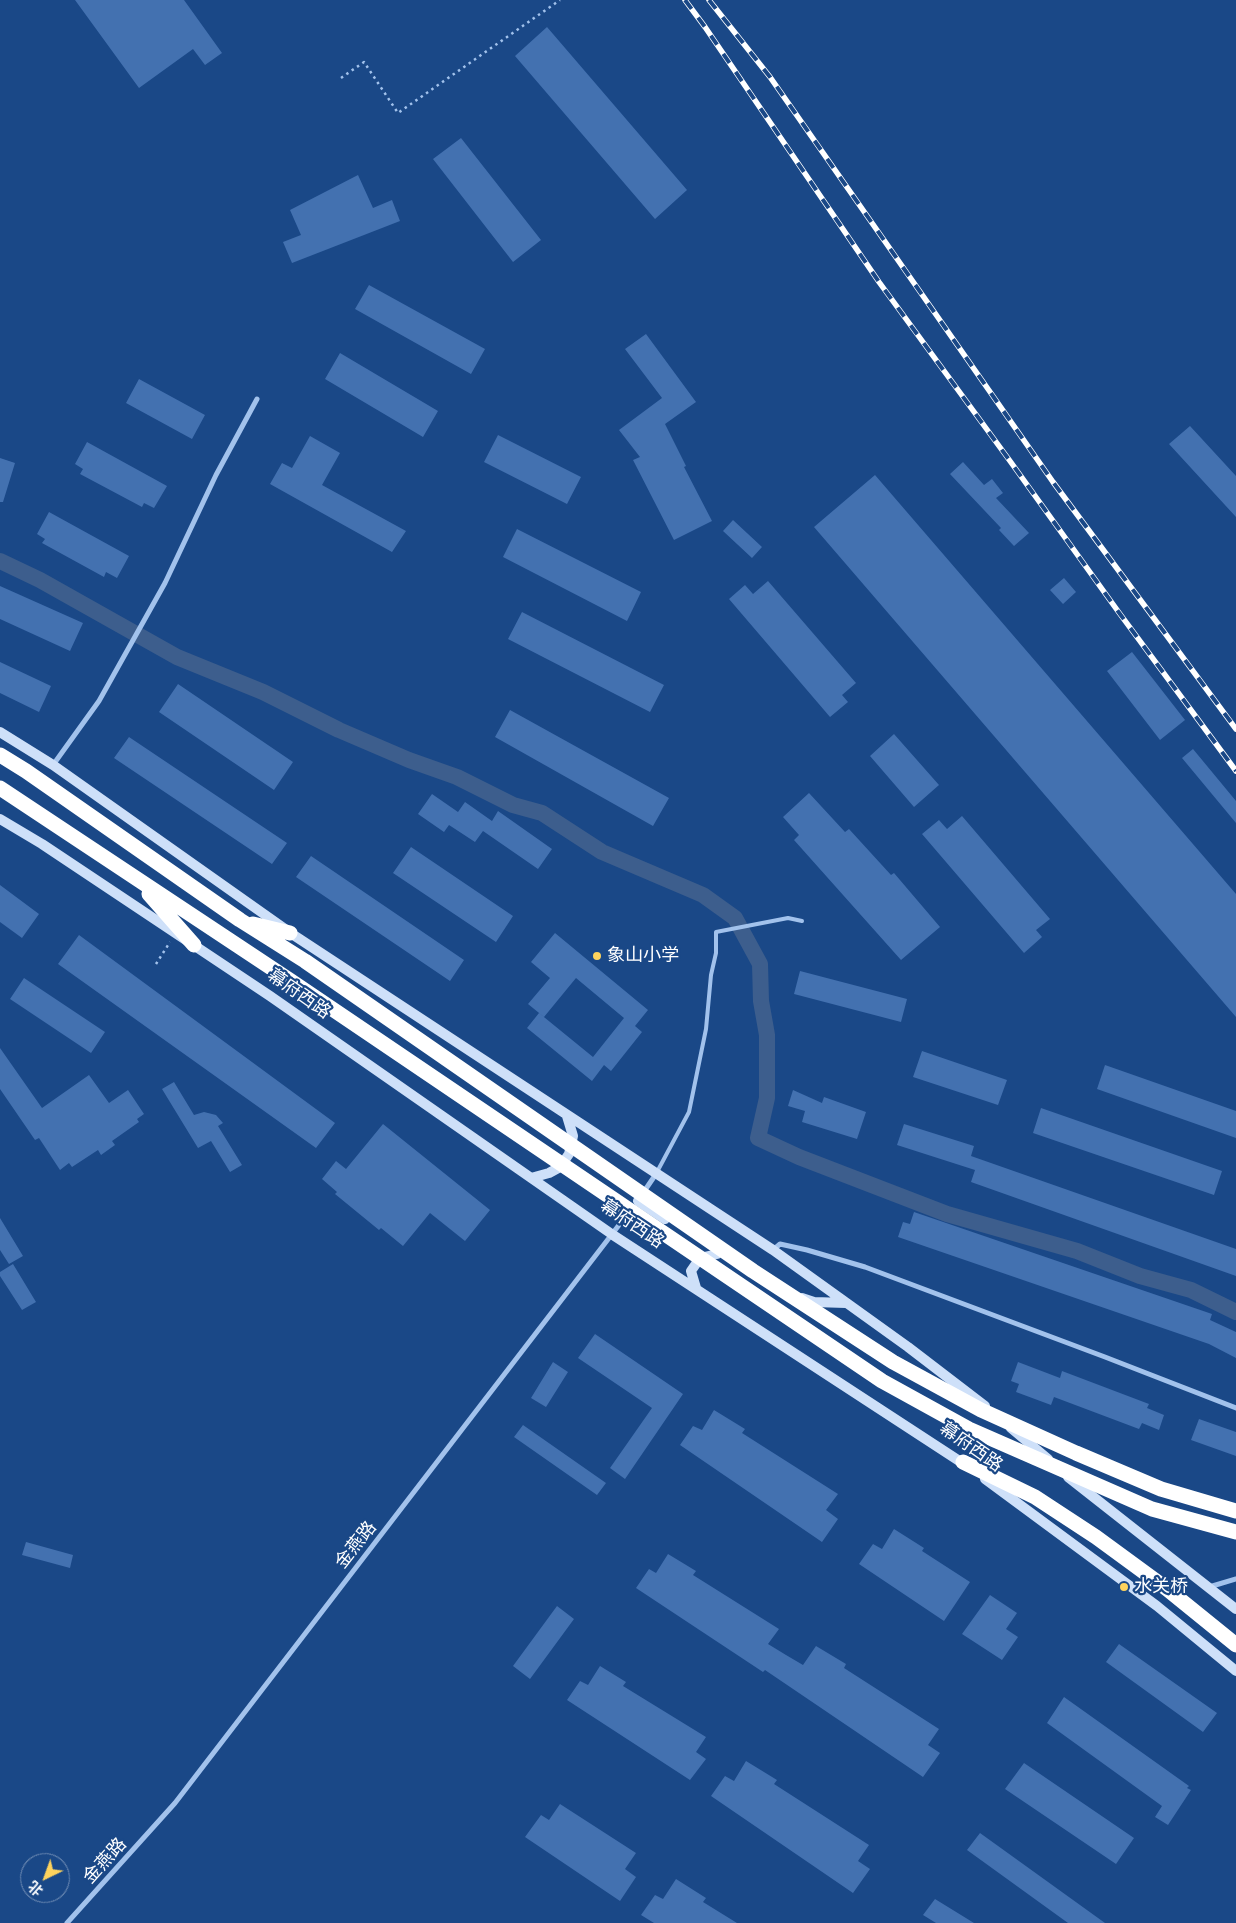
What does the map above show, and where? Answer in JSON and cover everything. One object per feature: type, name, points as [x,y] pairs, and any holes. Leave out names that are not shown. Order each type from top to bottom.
[{"type":"highway","name":"幕府西路","points":[[0,755],[26,771],[240,920],[305,961],[753,1271],[893,1362],[982,1410],[1076,1453],[1161,1489],[1236,1511]]},
{"type":"highway","name":"幕府西路","points":[[0,788],[291,981],[882,1381],[969,1429],[1152,1509],[1236,1532]]},
{"type":"highway","points":[[137,879],[194,946]]},
{"type":"highway","points":[[240,920],[290,933]]},
{"type":"highway","points":[[963,1462],[1035,1498],[1096,1537],[1167,1589],[1236,1645]]},
{"type":"main road","name":"幕府西路","points":[[0,732],[53,765],[290,933],[773,1250],[908,1347],[985,1406],[1074,1482],[1236,1609]]},
{"type":"main road","name":"幕府西路","points":[[0,819],[42,844],[270,996],[613,1235],[963,1462],[1157,1606],[1236,1672]]},
{"type":"main road","points":[[531,1178],[549,1173],[560,1167],[569,1154],[572,1136],[567,1116]]},
{"type":"main road","points":[[638,1201],[765,1286],[814,1302],[846,1303]]},
{"type":"main road","points":[[696,1288],[691,1270],[700,1258],[718,1254]]},
{"type":"street","points":[[53,765],[99,701],[152,605],[256,399]]},
{"type":"street","name":"金燕路","points":[[67,1923],[175,1802],[613,1235],[656,1174]]},
{"type":"street","points":[[773,1250],[780,1244],[865,1267],[1105,1356],[1236,1408]]},
{"type":"street","points":[[1208,1588],[1236,1579]]},
{"type":"lane","points":[[656,1174],[689,1112],[706,1029],[711,975],[716,953],[716,932],[788,918],[802,921]]},
{"type":"path","points":[[341,78],[364,62],[398,113],[560,0]]},
{"type":"building","points":[[75,0],[184,0],[222,53],[205,65],[193,49],[139,88]]},
{"type":"building","points":[[547,27],[687,190],[655,219],[515,56]]},
{"type":"building","points":[[461,138],[541,240],[513,262],[433,159]]},
{"type":"building","points":[[358,175],[373,208],[392,200],[400,221],[292,263],[283,242],[301,235],[290,210]]},
{"type":"building","points":[[369,285],[485,349],[471,374],[355,309]]},
{"type":"building","points":[[646,334],[696,402],[665,424],[686,466],[684,467],[712,521],[674,540],[633,460],[640,457],[619,430],[662,398],[625,349]]},
{"type":"building","points":[[340,353],[438,411],[423,437],[325,379]]},
{"type":"building","points":[[139,379],[205,415],[192,439],[126,403]]},
{"type":"building","points":[[1190,426],[1236,476],[1236,517],[1169,444]]},
{"type":"building","points":[[498,435],[581,477],[567,504],[484,462]]},
{"type":"building","points":[[310,436],[340,453],[322,485],[406,531],[392,552],[270,484],[282,463],[292,468]]},
{"type":"building","points":[[87,442],[167,486],[154,508],[144,503],[142,507],[80,474],[83,469],[75,464]]},
{"type":"building","points":[[0,458],[15,463],[3,502],[0,502]]},
{"type":"building","points":[[963,462],[984,485],[992,479],[1003,493],[996,498],[1029,533],[1014,546],[999,530],[1001,528],[950,474]]},
{"type":"building","points":[[875,475],[1236,894],[1236,1017],[814,527]]},
{"type":"building","points":[[49,512],[129,556],[117,578],[106,572],[104,577],[42,543],[45,539],[37,534]]},
{"type":"building","points":[[733,520],[762,547],[752,558],[723,531]]},
{"type":"building","points":[[517,529],[641,592],[627,621],[503,557]]},
{"type":"building","points":[[1064,578],[1076,592],[1063,604],[1050,590]]},
{"type":"building","points":[[768,581],[856,683],[842,695],[848,702],[830,717],[729,599],[745,585],[753,594]]},
{"type":"building","points":[[0,586],[83,623],[70,651],[0,619]]},
{"type":"building","points":[[522,612],[664,685],[650,712],[508,639]]},
{"type":"building","points":[[1132,652],[1185,720],[1160,740],[1107,671]]},
{"type":"building","points":[[0,662],[51,686],[39,712],[0,693]]},
{"type":"building","points":[[178,684],[293,762],[274,790],[159,712]]},
{"type":"building","points":[[510,710],[669,798],[653,826],[495,737]]},
{"type":"building","points":[[894,734],[939,785],[914,807],[870,756]]},
{"type":"building","points":[[129,737],[287,843],[272,864],[114,758]]},
{"type":"building","points":[[1193,749],[1236,801],[1236,823],[1182,758]]},
{"type":"building","points":[[809,793],[845,832],[849,829],[891,875],[894,873],[940,927],[901,960],[794,840],[799,835],[783,817]]},
{"type":"building","points":[[432,794],[458,812],[465,802],[492,821],[498,811],[552,849],[538,869],[483,831],[475,842],[449,825],[444,832],[418,814]]},
{"type":"building","points":[[962,816],[1050,919],[1036,930],[1042,937],[1024,953],[922,834],[939,820],[947,829]]},
{"type":"building","points":[[411,847],[513,916],[496,942],[393,873]]},
{"type":"building","points":[[311,856],[464,960],[450,981],[296,877]]},
{"type":"building","points":[[0,885],[39,914],[22,938],[0,922]]},
{"type":"building","points":[[555,933],[648,1010],[635,1026],[642,1032],[611,1071],[604,1065],[592,1081],[527,1028],[539,1013],[593,1057],[624,1018],[576,978],[544,1017],[528,1004],[550,978],[531,962]]},
{"type":"building","points":[[79,935],[335,1123],[316,1148],[58,964]]},
{"type":"building","points":[[800,971],[907,999],[901,1022],[794,994]]},
{"type":"building","points":[[24,978],[105,1032],[91,1053],[10,999]]},
{"type":"building","points":[[0,1048],[42,1108],[89,1075],[109,1103],[128,1090],[144,1114],[137,1119],[139,1122],[112,1141],[115,1145],[101,1155],[98,1150],[72,1167],[69,1163],[60,1170],[39,1138],[35,1140],[0,1089]]},
{"type":"building","points":[[922,1051],[1007,1080],[998,1105],[913,1077]]},
{"type":"building","points":[[1105,1065],[1236,1111],[1236,1138],[1097,1089]]},
{"type":"building","points":[[174,1082],[194,1115],[204,1112],[216,1115],[223,1123],[218,1126],[242,1165],[230,1172],[211,1141],[198,1148],[162,1089]]},
{"type":"building","points":[[793,1090],[822,1103],[824,1097],[866,1112],[857,1139],[802,1122],[805,1111],[788,1106]]},
{"type":"building","points":[[1041,1108],[1222,1171],[1214,1195],[1033,1133]]},
{"type":"building","points":[[383,1124],[490,1210],[465,1241],[430,1213],[403,1246],[381,1228],[379,1230],[335,1194],[337,1192],[322,1179],[336,1161],[346,1169]]},
{"type":"building","points":[[904,1124],[974,1146],[971,1156],[1236,1249],[1236,1276],[971,1182],[975,1170],[897,1145]]},
{"type":"building","points":[[914,1212],[1212,1314],[1210,1320],[1236,1332],[1236,1358],[1209,1344],[898,1237],[903,1222],[910,1224]]},
{"type":"building","points":[[0,1218],[23,1256],[9,1264],[0,1250]]},
{"type":"building","points":[[13,1264],[36,1302],[22,1310],[0,1276],[0,1272]]},
{"type":"building","points":[[595,1334],[683,1394],[625,1479],[610,1468],[652,1408],[578,1358]]},
{"type":"building","points":[[553,1362],[568,1372],[546,1407],[531,1398]]},
{"type":"building","points":[[1018,1362],[1060,1378],[1062,1371],[1149,1404],[1147,1408],[1164,1415],[1159,1430],[1142,1423],[1139,1429],[1054,1397],[1051,1405],[1016,1392],[1019,1384],[1011,1381]]},
{"type":"building","points":[[714,1410],[745,1429],[742,1433],[838,1494],[826,1510],[838,1519],[822,1542],[680,1445],[693,1426],[702,1430]]},
{"type":"building","points":[[1199,1419],[1236,1432],[1236,1456],[1191,1440]]},
{"type":"building","points":[[523,1425],[606,1483],[597,1495],[514,1437]]},
{"type":"building","points":[[894,1529],[924,1548],[922,1551],[970,1582],[944,1621],[859,1564],[873,1544],[882,1549]]},
{"type":"building","points":[[26,1542],[73,1555],[70,1568],[22,1555]]},
{"type":"building","points":[[668,1554],[696,1571],[693,1575],[779,1629],[768,1644],[803,1665],[816,1646],[846,1664],[844,1668],[939,1729],[928,1745],[940,1753],[923,1777],[765,1670],[763,1672],[636,1588],[649,1569],[656,1573]]},
{"type":"building","points":[[990,1595],[1017,1613],[1006,1629],[1018,1637],[1002,1660],[962,1634]]},
{"type":"building","points":[[557,1606],[574,1619],[530,1679],[513,1666]]},
{"type":"building","points":[[1119,1644],[1217,1713],[1203,1732],[1106,1662]]},
{"type":"building","points":[[600,1666],[626,1682],[623,1686],[706,1737],[696,1752],[706,1759],[690,1780],[567,1700],[580,1681],[588,1685]]},
{"type":"building","points":[[1064,1697],[1189,1786],[1187,1788],[1191,1790],[1168,1825],[1155,1817],[1162,1806],[1047,1723]]},
{"type":"building","points":[[746,1761],[777,1780],[774,1784],[869,1845],[858,1861],[870,1869],[853,1893],[711,1796],[725,1776],[734,1781]]},
{"type":"building","points":[[1024,1763],[1134,1838],[1116,1864],[1005,1789]]},
{"type":"building","points":[[560,1804],[636,1853],[625,1869],[636,1877],[620,1901],[525,1837],[541,1815],[549,1820]]},
{"type":"building","points":[[980,1833],[1105,1923],[1068,1923],[967,1850]]},
{"type":"building","points":[[676,1879],[706,1898],[703,1902],[737,1923],[654,1923],[641,1915],[655,1895],[663,1899]]},
{"type":"building","points":[[935,1899],[974,1923],[936,1923],[923,1915]]},
{"type":"waterway","points":[[0,561],[40,580],[177,657],[263,692],[339,730],[409,760],[457,777],[513,805],[542,813],[602,852],[703,895],[735,918],[760,964],[761,1001],[767,1035],[767,1098],[758,1138],[799,1157],[947,1214],[1077,1251],[1140,1276],[1191,1290],[1236,1312]]},
{"type":"railway","points":[[685,0],[879,282],[1236,771]]},
{"type":"railway","points":[[709,0],[770,77],[1053,482],[1236,729]]},
{"type":"place","name":"象山小学","points":[[597,956]]},
{"type":"place","name":"水关桥","points":[[1124,1587]]}]
